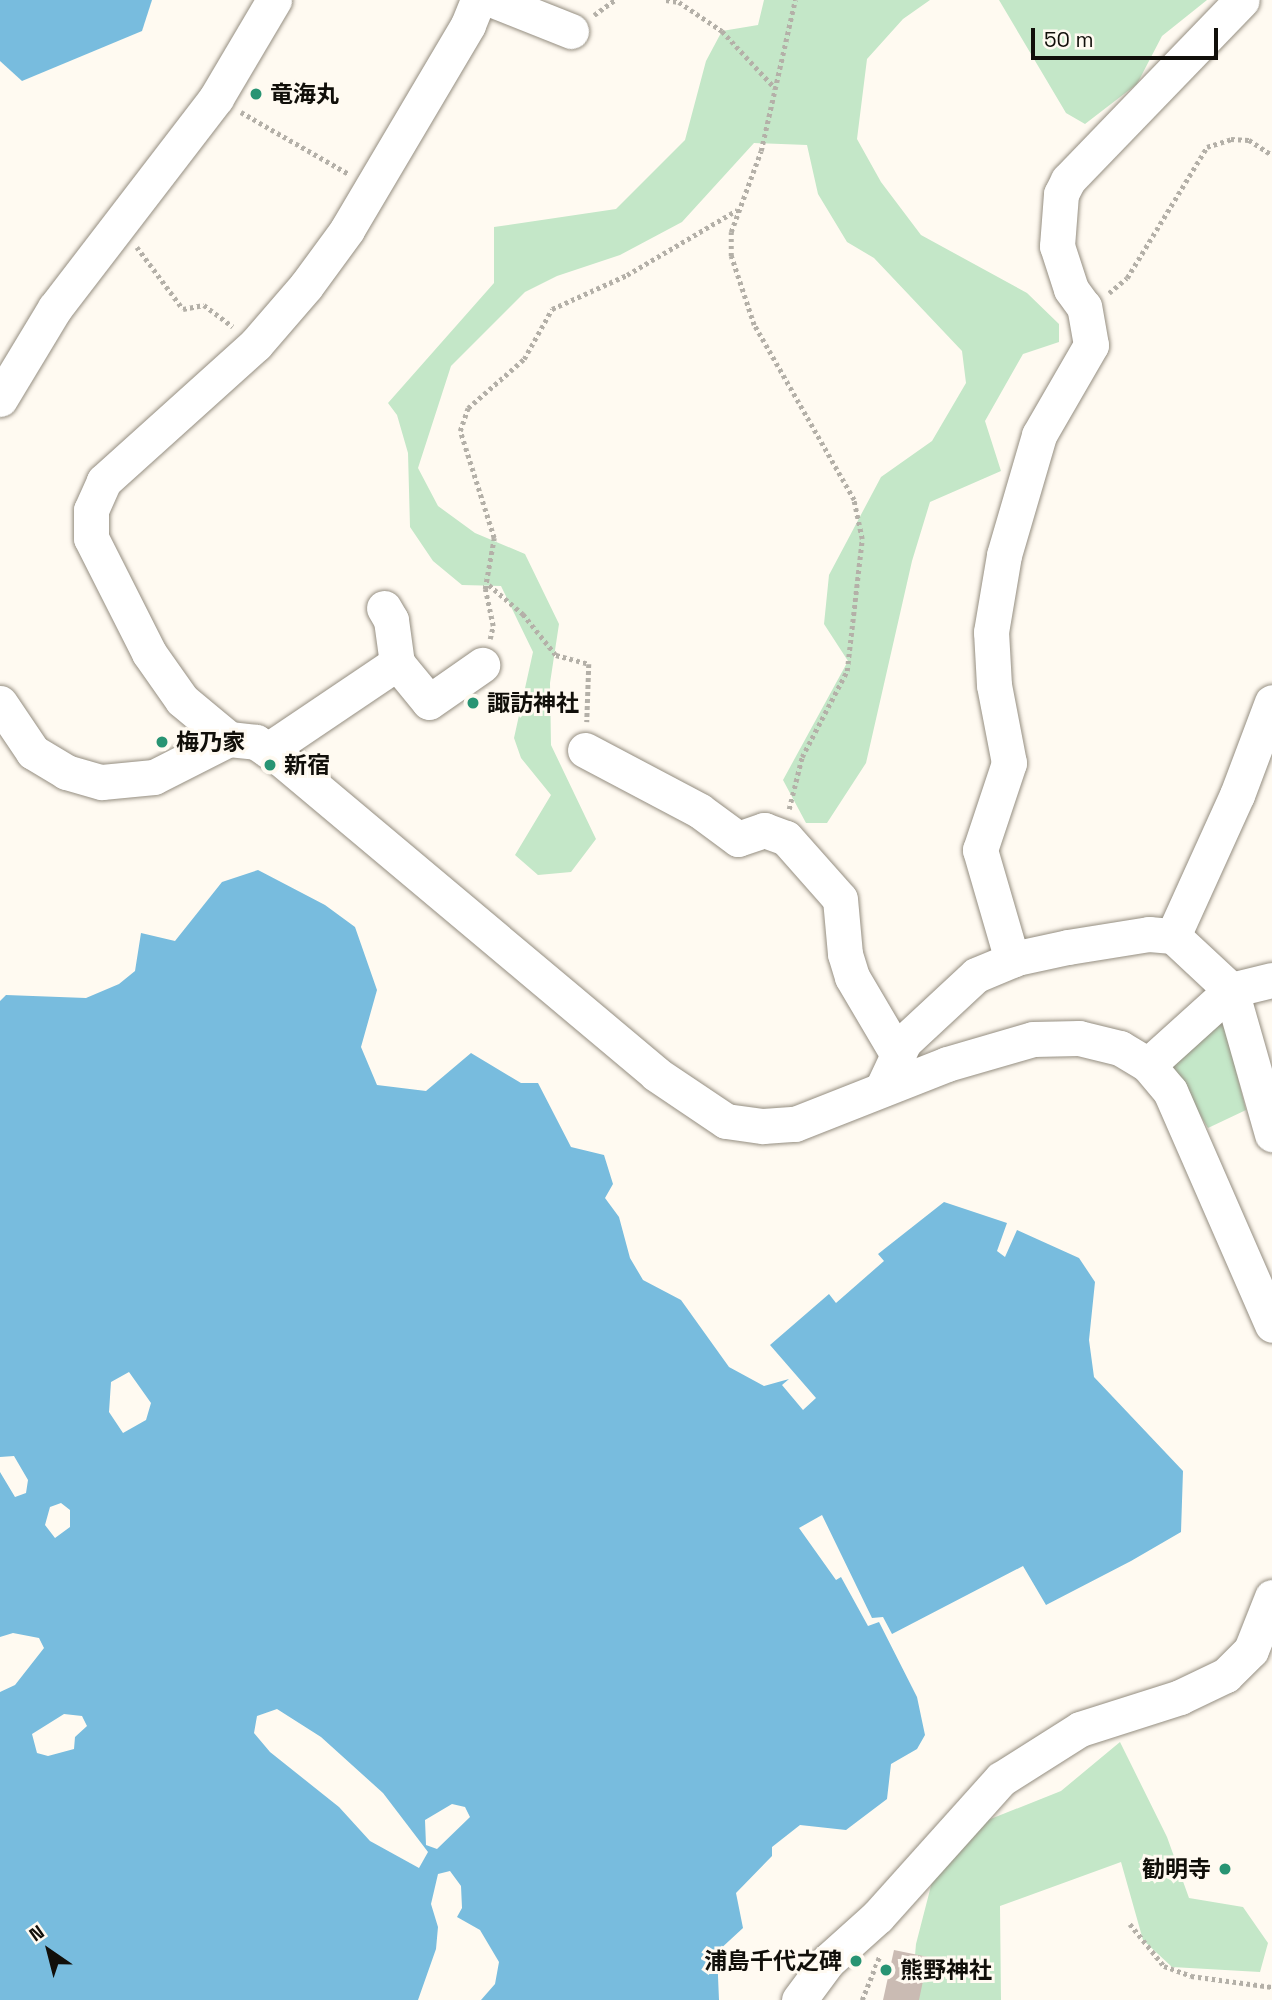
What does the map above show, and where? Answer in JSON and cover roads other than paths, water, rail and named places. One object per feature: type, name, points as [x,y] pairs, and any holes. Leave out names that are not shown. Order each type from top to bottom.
[{"type":"street","points":[[0,399],[55,309],[216,98],[274,0]]},
{"type":"street","points":[[478,0],[468,25],[323,264],[256,344],[104,481],[91,510],[91,538],[149,653],[182,701],[229,739],[256,742],[268,750],[656,1074],[726,1121],[763,1126],[795,1124],[882,1089],[1033,1038],[1079,1038],[1120,1048],[1148,1065],[1170,1091],[1272,1325]]},
{"type":"street","points":[[493,0],[571,31]]},
{"type":"street","points":[[1012,960],[980,850],[1009,762],[994,685],[991,632],[1004,555],[1039,435],[1091,345],[1084,307],[1071,289],[1057,246],[1058,208],[1068,180],[1242,0]]},
{"type":"street","points":[[384,608],[391,620],[397,663],[429,702],[482,664]]},
{"type":"street","points":[[268,750],[340,697],[397,663]]},
{"type":"street","points":[[1173,936],[1237,795],[1272,702]]},
{"type":"street","points":[[0,704],[33,752],[66,772],[102,782],[154,777],[229,739]]},
{"type":"street","points":[[585,750],[700,811],[737,839],[764,830],[786,838],[840,899],[852,977],[898,1055]]},
{"type":"street","points":[[882,1089],[904,1042],[976,975],[1012,960],[1149,934],[1173,936],[1231,990],[1272,1134]]},
{"type":"street","points":[[1148,1065],[1231,990],[1272,980]]},
{"type":"street","points":[[799,2000],[828,1961],[878,1916],[1001,1779],[1080,1729],[1180,1697],[1261,1657],[1272,1597]]},
{"type":"water","points":[[0,0],[152,0],[142,31],[22,81],[0,61]]},
{"type":"water","points":[[258,870],[325,905],[355,927],[377,990],[361,1047],[377,1085],[426,1091],[471,1053],[521,1083],[538,1083],[571,1147],[604,1155],[613,1184],[605,1198],[619,1217],[630,1258],[643,1280],[681,1300],[729,1367],[764,1386],[789,1379],[782,1385],[803,1410],[816,1398],[770,1345],[829,1294],[836,1303],[884,1261],[878,1254],[944,1202],[1007,1223],[997,1251],[1005,1257],[1017,1230],[1079,1258],[1095,1282],[1089,1340],[1094,1377],[1183,1471],[1181,1532],[1131,1561],[1046,1605],[1023,1566],[892,1634],[883,1617],[872,1618],[822,1515],[799,1528],[836,1580],[841,1577],[868,1626],[879,1622],[917,1697],[925,1735],[917,1749],[891,1764],[887,1799],[846,1830],[800,1825],[772,1847],[772,1856],[736,1893],[743,1928],[717,1952],[719,2000],[481,2000],[495,1984],[499,1962],[480,1930],[457,1917],[462,1908],[461,1886],[450,1871],[438,1874],[431,1904],[438,1927],[436,1949],[418,2000],[0,2000],[0,1692],[15,1685],[44,1648],[39,1638],[13,1633],[0,1637],[0,1472],[15,1497],[26,1493],[28,1480],[14,1456],[0,1457],[0,1001],[6,995],[86,998],[119,984],[135,971],[141,933],[175,941],[222,882]],"holes":[[[129,1372],[151,1403],[146,1420],[123,1433],[109,1412],[111,1382]],[[61,1503],[70,1510],[70,1527],[55,1538],[45,1525],[50,1507]],[[64,1714],[82,1716],[87,1726],[75,1737],[74,1749],[48,1756],[37,1753],[32,1734]],[[452,1804],[465,1807],[470,1817],[437,1849],[426,1845],[425,1820]]]},
{"type":"place","name":"竜海丸","points":[[256,94]]},
{"type":"place","name":"諏訪神社","points":[[473,703]]},
{"type":"place","name":"梅乃家","points":[[162,742]]},
{"type":"place","name":"新宿","points":[[270,765]]},
{"type":"place","name":"勧明寺","points":[[1225,1869]]},
{"type":"place","name":"浦島千代之碑","points":[[856,1961]]},
{"type":"place","name":"熊野神社","points":[[886,1970]]}]
